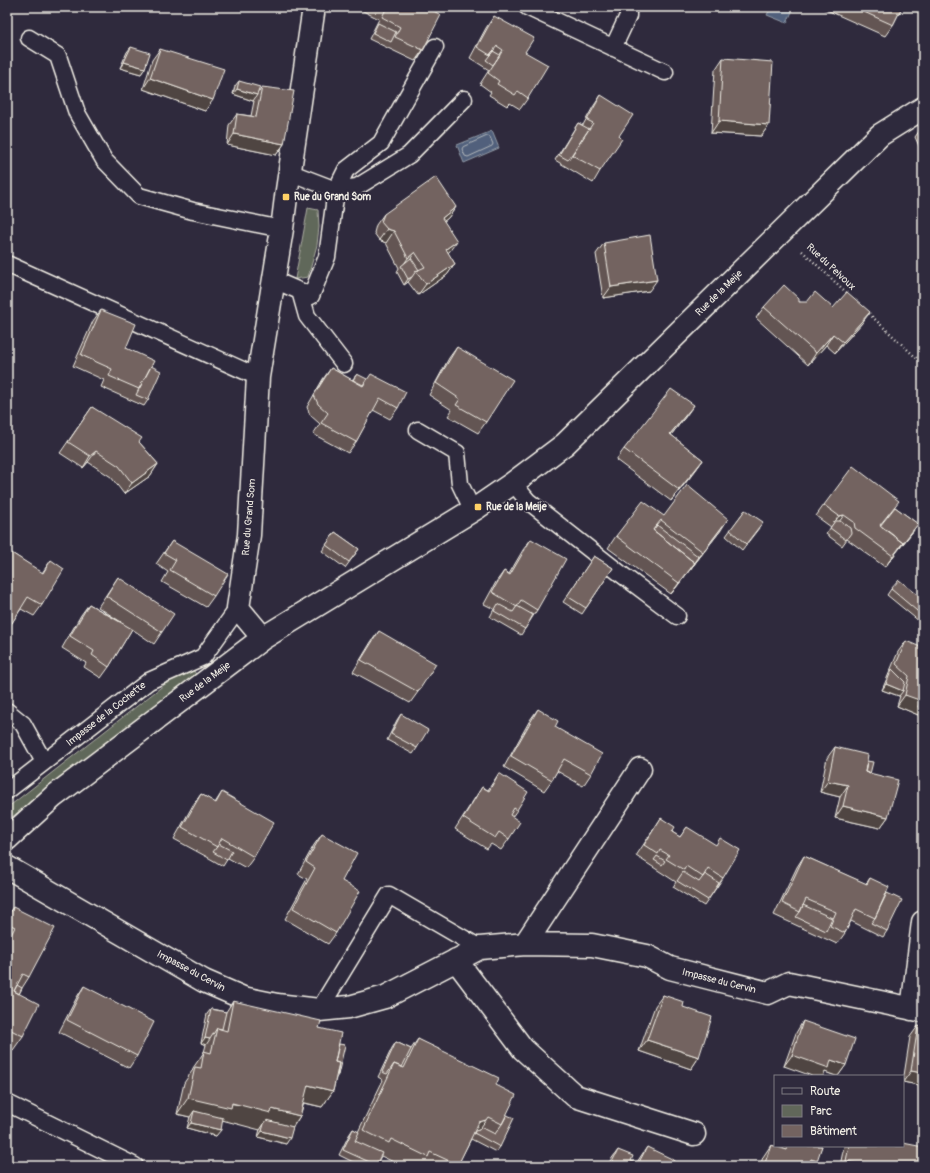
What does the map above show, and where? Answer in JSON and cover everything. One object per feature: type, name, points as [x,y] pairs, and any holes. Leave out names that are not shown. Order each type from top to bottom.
[{"type":"street","name":"Rue du Grand Som","points":[[238,608],[249,535],[258,377],[282,229],[314,7]]},
{"type":"street","name":"Rue de la Meije","points":[[7,839],[53,797],[263,638],[473,511],[565,444],[880,135],[923,108]]},
{"type":"street","points":[[238,608],[263,638]]},
{"type":"street","points":[[525,944],[640,770]]},
{"type":"street","name":"Impasse du Cervin","points":[[7,867],[204,981],[243,998],[277,1005],[319,1010],[349,1007],[385,997],[480,948],[525,944],[592,945],[647,956],[670,968],[768,993],[789,983],[917,1010],[923,922]]},
{"type":"street","points":[[456,960],[523,1049],[575,1096],[694,1134]]},
{"type":"lane","points":[[527,7],[555,13],[613,48],[665,72]]},
{"type":"lane","points":[[613,48],[628,16],[628,7]]},
{"type":"lane","points":[[29,38],[58,56],[77,112],[104,160],[139,196],[193,212],[282,229]]},
{"type":"lane","points":[[274,280],[311,296],[327,257],[336,190],[346,170],[381,143],[435,47]]},
{"type":"lane","points":[[290,172],[336,190],[357,188],[409,155],[464,99]]},
{"type":"lane","points":[[7,264],[258,377]]},
{"type":"lane","points":[[300,291],[307,316],[344,364]]},
{"type":"lane","points":[[418,430],[457,453],[460,484],[473,511]]},
{"type":"lane","points":[[513,483],[528,501],[677,616]]},
{"type":"lane","name":"Impasse de la Cochette","points":[[7,791],[149,681],[203,657],[238,608]]},
{"type":"lane","points":[[7,711],[23,724],[44,762]]},
{"type":"lane","points":[[319,1010],[389,896],[480,948]]},
{"type":"lane","points":[[7,1103],[135,1166]]},
{"type":"path","name":"Rue du Pelvoux","points":[[781,232],[849,295]]},
{"type":"path","points":[[860,306],[923,364]]},
{"type":"green space","points":[[308,208],[318,210],[319,227],[317,245],[308,277],[295,279]]},
{"type":"green space","points":[[194,671],[200,681],[166,699],[94,752],[7,821],[7,808],[169,681],[183,673]]},
{"type":"water","points":[[771,7],[794,7],[787,23],[767,15]]},
{"type":"water","points":[[492,131],[499,148],[464,163],[457,145]]},
{"type":"building","points":[[387,7],[428,7],[441,15],[423,50],[395,37],[400,27],[382,17]]},
{"type":"building","points":[[853,7],[902,7],[893,25]]},
{"type":"building","points":[[494,16],[534,38],[525,52],[548,65],[528,98],[518,91],[515,95],[497,84],[499,81],[488,73],[503,50],[497,46],[490,55],[477,47]]},
{"type":"building","points":[[378,23],[396,32],[391,42],[373,33]]},
{"type":"building","points":[[131,47],[150,53],[145,68],[124,62]]},
{"type":"building","points":[[160,49],[224,69],[213,100],[150,78]]},
{"type":"building","points":[[493,51],[500,55],[493,65],[486,60]]},
{"type":"building","points":[[723,58],[773,62],[769,125],[719,121]]},
{"type":"building","points":[[239,81],[260,87],[257,95],[237,89]]},
{"type":"building","points":[[262,87],[294,91],[284,144],[234,134],[237,114],[256,117]]},
{"type":"building","points":[[601,95],[633,115],[619,136],[622,139],[600,171],[572,155],[593,123],[587,120]]},
{"type":"building","points":[[578,123],[589,129],[568,160],[559,155]]},
{"type":"building","points":[[436,177],[456,207],[442,218],[457,241],[446,249],[455,264],[426,284],[416,271],[425,267],[415,252],[408,258],[394,231],[387,229],[381,222],[384,214]]},
{"type":"building","points":[[650,235],[657,280],[611,287],[604,243]]},
{"type":"building","points":[[411,258],[419,270],[408,279],[401,266]]},
{"type":"building","points":[[784,285],[799,299],[799,302],[807,302],[815,292],[833,308],[847,292],[870,312],[843,342],[833,334],[816,353],[764,307]]},
{"type":"building","points":[[101,310],[136,324],[126,348],[154,361],[139,389],[109,376],[112,369],[81,355]]},
{"type":"building","points":[[457,347],[513,380],[486,422],[456,405],[460,399],[436,383]]},
{"type":"building","points":[[151,366],[161,371],[148,400],[136,395]]},
{"type":"building","points":[[331,368],[363,386],[371,374],[406,392],[398,408],[380,398],[356,442],[321,423],[328,413],[318,404],[314,395]]},
{"type":"building","points":[[357,374],[367,379],[363,385],[353,380]]},
{"type":"building","points":[[671,389],[694,405],[670,434],[703,460],[679,490],[624,449]]},
{"type":"building","points":[[92,407],[142,438],[139,442],[158,464],[132,483],[119,466],[96,451],[90,456],[68,442]]},
{"type":"building","points":[[853,466],[899,501],[880,525],[903,543],[893,556],[855,528],[854,522],[844,515],[839,516],[824,505]]},
{"type":"building","points":[[687,485],[728,519],[703,552],[661,520],[653,530],[695,563],[679,583],[616,536],[643,501],[664,516]]},
{"type":"building","points":[[895,507],[918,524],[903,543],[880,526]]},
{"type":"building","points":[[745,510],[763,522],[746,544],[730,530]]},
{"type":"building","points":[[835,521],[840,521],[850,528],[851,533],[846,540],[830,528]]},
{"type":"building","points":[[657,525],[699,557],[695,563],[653,530]]},
{"type":"building","points":[[335,532],[359,549],[349,562],[326,545]]},
{"type":"building","points":[[531,539],[566,559],[537,610],[521,600],[517,607],[492,592],[504,571],[510,575]]},
{"type":"building","points":[[172,541],[228,574],[214,596],[170,570],[176,560],[164,553]]},
{"type":"building","points":[[7,550],[43,573],[51,560],[64,569],[42,605],[28,597],[12,623],[7,620]]},
{"type":"building","points":[[594,556],[613,568],[586,608],[567,596]]},
{"type":"building","points":[[118,577],[174,614],[162,632],[106,596]]},
{"type":"building","points":[[899,580],[923,599],[923,616],[891,589]]},
{"type":"building","points":[[89,604],[132,629],[109,667],[92,655],[94,651],[70,636]]},
{"type":"building","points":[[498,604],[513,612],[517,606],[533,615],[525,629],[494,611]]},
{"type":"building","points":[[379,631],[436,664],[418,692],[361,660]]},
{"type":"building","points":[[906,641],[923,648],[922,701],[905,695],[909,676],[896,664]]},
{"type":"building","points":[[892,669],[905,682],[903,691],[886,684]]},
{"type":"building","points":[[923,699],[923,709],[918,707]]},
{"type":"building","points":[[538,709],[558,721],[555,727],[602,754],[591,774],[564,759],[552,780],[511,756]]},
{"type":"building","points":[[401,714],[428,730],[417,748],[391,734]]},
{"type":"building","points":[[835,747],[868,755],[865,772],[898,780],[888,817],[843,806],[848,785],[828,781]]},
{"type":"building","points":[[867,761],[873,762],[870,774],[865,772]]},
{"type":"building","points":[[499,773],[528,792],[517,810],[514,808],[510,815],[520,822],[509,839],[499,832],[495,838],[463,818],[482,787],[489,791]]},
{"type":"building","points":[[222,792],[274,822],[254,857],[222,838],[217,847],[182,827],[201,794],[216,803]]},
{"type":"building","points":[[661,818],[675,827],[672,832],[680,837],[687,827],[716,845],[720,838],[740,850],[723,878],[708,868],[703,877],[686,866],[684,870],[666,859],[669,855],[660,850],[658,854],[644,845]]},
{"type":"building","points":[[322,834],[357,853],[342,881],[360,891],[336,933],[293,908],[315,868],[306,862]]},
{"type":"building","points":[[219,844],[232,851],[227,860],[213,852]]},
{"type":"building","points":[[657,856],[665,861],[662,865],[654,860]]},
{"type":"building","points":[[804,856],[867,884],[870,878],[889,887],[875,918],[856,909],[845,933],[830,926],[836,912],[806,899],[800,912],[782,903]]},
{"type":"building","points":[[683,872],[699,882],[705,874],[719,883],[708,900],[677,881]]},
{"type":"building","points":[[887,893],[902,900],[887,931],[871,923]]},
{"type":"building","points":[[803,905],[832,918],[826,931],[796,917]]},
{"type":"building","points":[[13,907],[55,928],[29,977],[23,974],[14,991],[39,1004],[23,1036],[7,1028],[7,943],[15,927],[7,923],[7,919]]},
{"type":"building","points":[[17,985],[22,988],[19,994],[14,991]]},
{"type":"building","points":[[84,986],[154,1022],[137,1056],[67,1020]]},
{"type":"building","points":[[663,995],[684,1002],[683,1007],[712,1017],[699,1057],[647,1040]]},
{"type":"building","points":[[233,1001],[321,1021],[319,1028],[341,1033],[335,1062],[339,1063],[333,1091],[308,1085],[300,1116],[272,1109],[271,1113],[232,1103],[231,1108],[188,1098],[195,1067],[201,1068],[204,1051],[211,1053],[217,1028],[227,1031]]},
{"type":"building","points":[[211,1009],[226,1012],[222,1029],[217,1028],[210,1039],[205,1038]]},
{"type":"building","points":[[803,1021],[855,1039],[846,1065],[831,1060],[829,1068],[792,1055]]},
{"type":"building","points":[[918,1026],[923,1027],[923,1073],[911,1071]]},
{"type":"building","points":[[418,1039],[499,1078],[496,1085],[516,1095],[502,1124],[488,1117],[486,1120],[479,1122],[458,1165],[430,1152],[428,1157],[391,1139],[389,1143],[363,1130],[394,1064],[404,1068]]},
{"type":"building","points":[[396,1042],[411,1049],[402,1067],[394,1064],[387,1074],[382,1072]]},
{"type":"building","points":[[339,1044],[345,1045],[337,1075],[339,1063],[335,1062]]},
{"type":"building","points":[[194,1111],[223,1118],[221,1130],[191,1123]]},
{"type":"building","points":[[507,1115],[514,1118],[500,1147],[474,1133],[481,1127],[495,1134]]},
{"type":"building","points":[[267,1120],[293,1127],[290,1138],[262,1131]]},
{"type":"building","points":[[353,1129],[359,1132],[355,1141],[382,1153],[376,1165],[343,1150]]},
{"type":"building","points":[[904,1143],[923,1147],[923,1166],[866,1166],[846,1161],[849,1147],[904,1147]]},
{"type":"building","points":[[771,1145],[787,1150],[788,1147],[822,1147],[817,1161],[811,1159],[809,1166],[770,1166],[771,1164],[765,1163]]},
{"type":"building","points":[[647,1147],[674,1160],[671,1166],[610,1166],[618,1150],[633,1156],[631,1161],[638,1164]]},
{"type":"building","points":[[423,1163],[429,1166],[421,1166]]},
{"type":"place","name":"Rue du Grand Som","points":[[286,197]]},
{"type":"place","name":"Rue de la Meije","points":[[478,507]]}]
